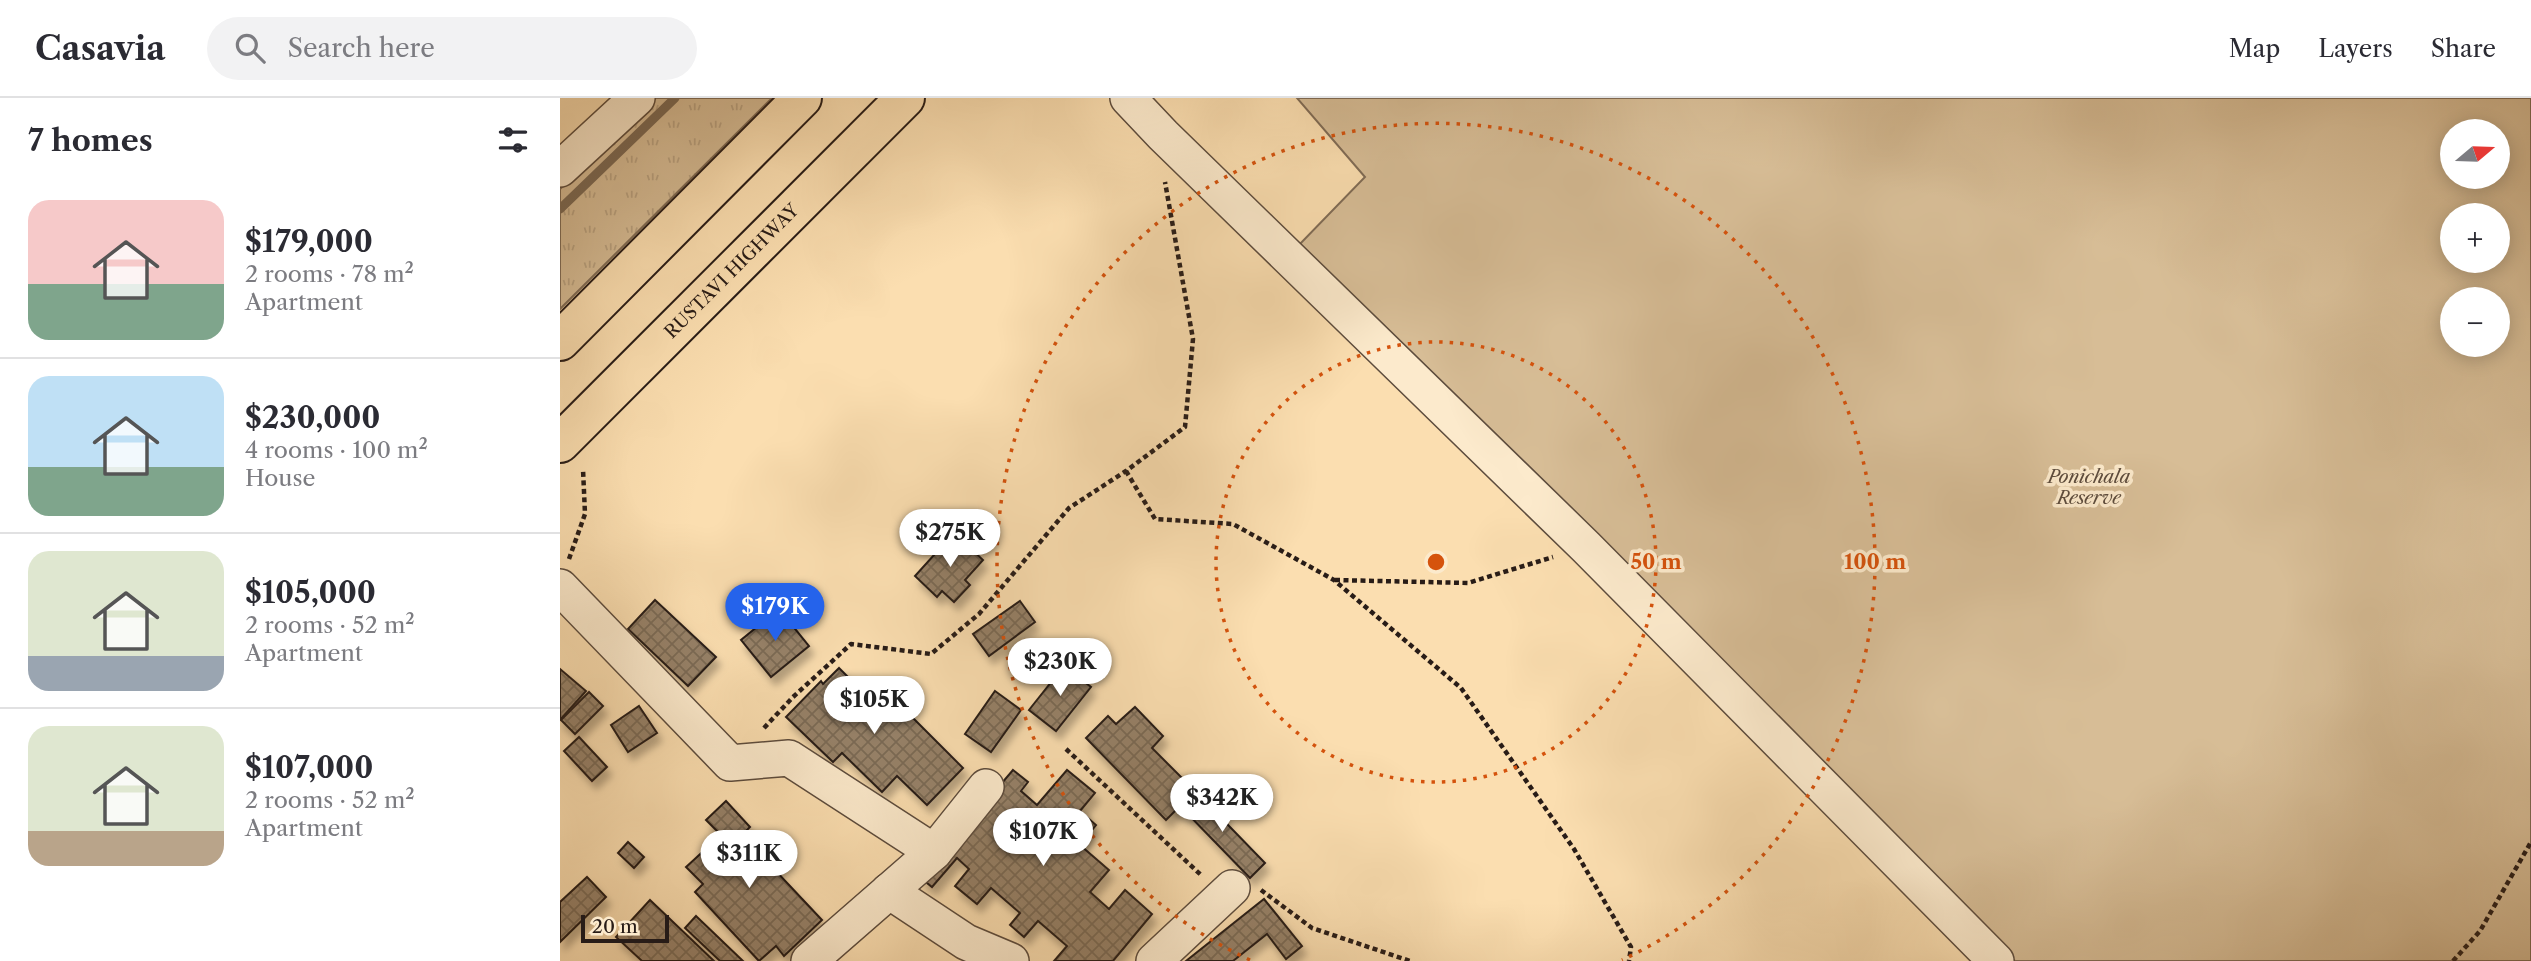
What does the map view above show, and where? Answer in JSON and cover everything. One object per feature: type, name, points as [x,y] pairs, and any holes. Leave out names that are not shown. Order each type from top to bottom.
[{"type":"highway","points":[[560,341],[802,98]]},
{"type":"highway","name":"RUSTAVI HIGHWAY","points":[[570,433],[905,98]]},
{"type":"street","points":[[560,169],[637,98]]},
{"type":"street","points":[[1128,98],[1586,547],[1996,961]]},
{"type":"street","points":[[564,574],[730,763],[789,758],[934,852]]},
{"type":"street","points":[[808,961],[934,852],[986,787]]},
{"type":"street","points":[[1154,961],[1231,888]]},
{"type":"street","points":[[889,891],[966,942],[1011,961]]},
{"type":"path","points":[[730,763],[793,697],[851,644],[931,654],[979,614],[1069,508],[1126,471],[1185,427],[1193,339],[1166,194],[1163,135]]},
{"type":"path","points":[[564,574],[585,514],[570,433]]},
{"type":"path","points":[[1126,471],[1155,519],[1233,524],[1334,580],[1461,688],[1574,849],[1631,947],[1629,961]]},
{"type":"path","points":[[1334,580],[1468,583],[1586,547]]},
{"type":"path","points":[[2453,961],[2480,931],[2531,842]]},
{"type":"green space","points":[[656,98],[772,98],[560,309],[560,189]]},
{"type":"green space","name":"Ponichala Reserve","points":[[1297,98],[2531,98],[2531,961],[2015,961],[1297,247],[1365,177]]},
{"type":"building","points":[[954,533],[983,560],[965,580],[970,585],[954,602],[942,591],[937,597],[915,576]]},
{"type":"building","points":[[655,600],[716,657],[688,686],[628,629]]},
{"type":"building","points":[[1020,601],[1035,622],[989,656],[973,634]]},
{"type":"building","points":[[779,609],[809,646],[771,677],[741,640]]},
{"type":"building","points":[[1064,666],[1091,687],[1056,731],[1029,710]]},
{"type":"building","points":[[839,668],[864,693],[876,681],[963,768],[927,805],[897,776],[882,792],[842,753],[833,762],[786,717],[821,681],[823,684]]},
{"type":"building","points":[[560,669],[586,691],[560,720]]},
{"type":"building","points":[[995,691],[1021,710],[991,752],[965,734]]},
{"type":"building","points":[[589,692],[603,706],[575,734],[561,720]]},
{"type":"building","points":[[639,706],[657,733],[628,752],[611,725]]},
{"type":"building","points":[[1135,707],[1163,736],[1152,748],[1195,791],[1166,820],[1086,738],[1108,716],[1116,724]]},
{"type":"building","points":[[579,737],[607,767],[592,781],[564,751]]},
{"type":"building","points":[[1013,770],[1028,782],[1021,791],[1037,805],[1067,770],[1095,793],[1080,811],[1096,825],[1080,845],[1109,870],[1090,892],[1109,909],[1125,890],[1152,914],[1113,961],[1054,961],[1067,946],[1038,921],[1024,937],[1010,925],[1020,913],[991,888],[977,904],[955,886],[969,869],[957,858],[932,887],[921,878]]},
{"type":"building","points":[[1195,791],[1265,863],[1250,878],[1180,806]]},
{"type":"building","points":[[726,801],[750,827],[742,835],[822,920],[784,956],[776,946],[759,961],[695,892],[703,884],[686,867],[721,835],[706,820]]},
{"type":"building","points":[[628,842],[644,857],[634,868],[618,853]]},
{"type":"building","points":[[587,877],[606,897],[560,942],[560,902]]},
{"type":"building","points":[[1264,899],[1302,946],[1286,959],[1267,934],[1233,961],[1186,961]]},
{"type":"building","points":[[650,900],[714,961],[642,961],[616,937]]},
{"type":"building","points":[[696,916],[743,961],[720,961],[685,928]]},
{"type":"waterway","points":[[560,209],[675,98]]}]
